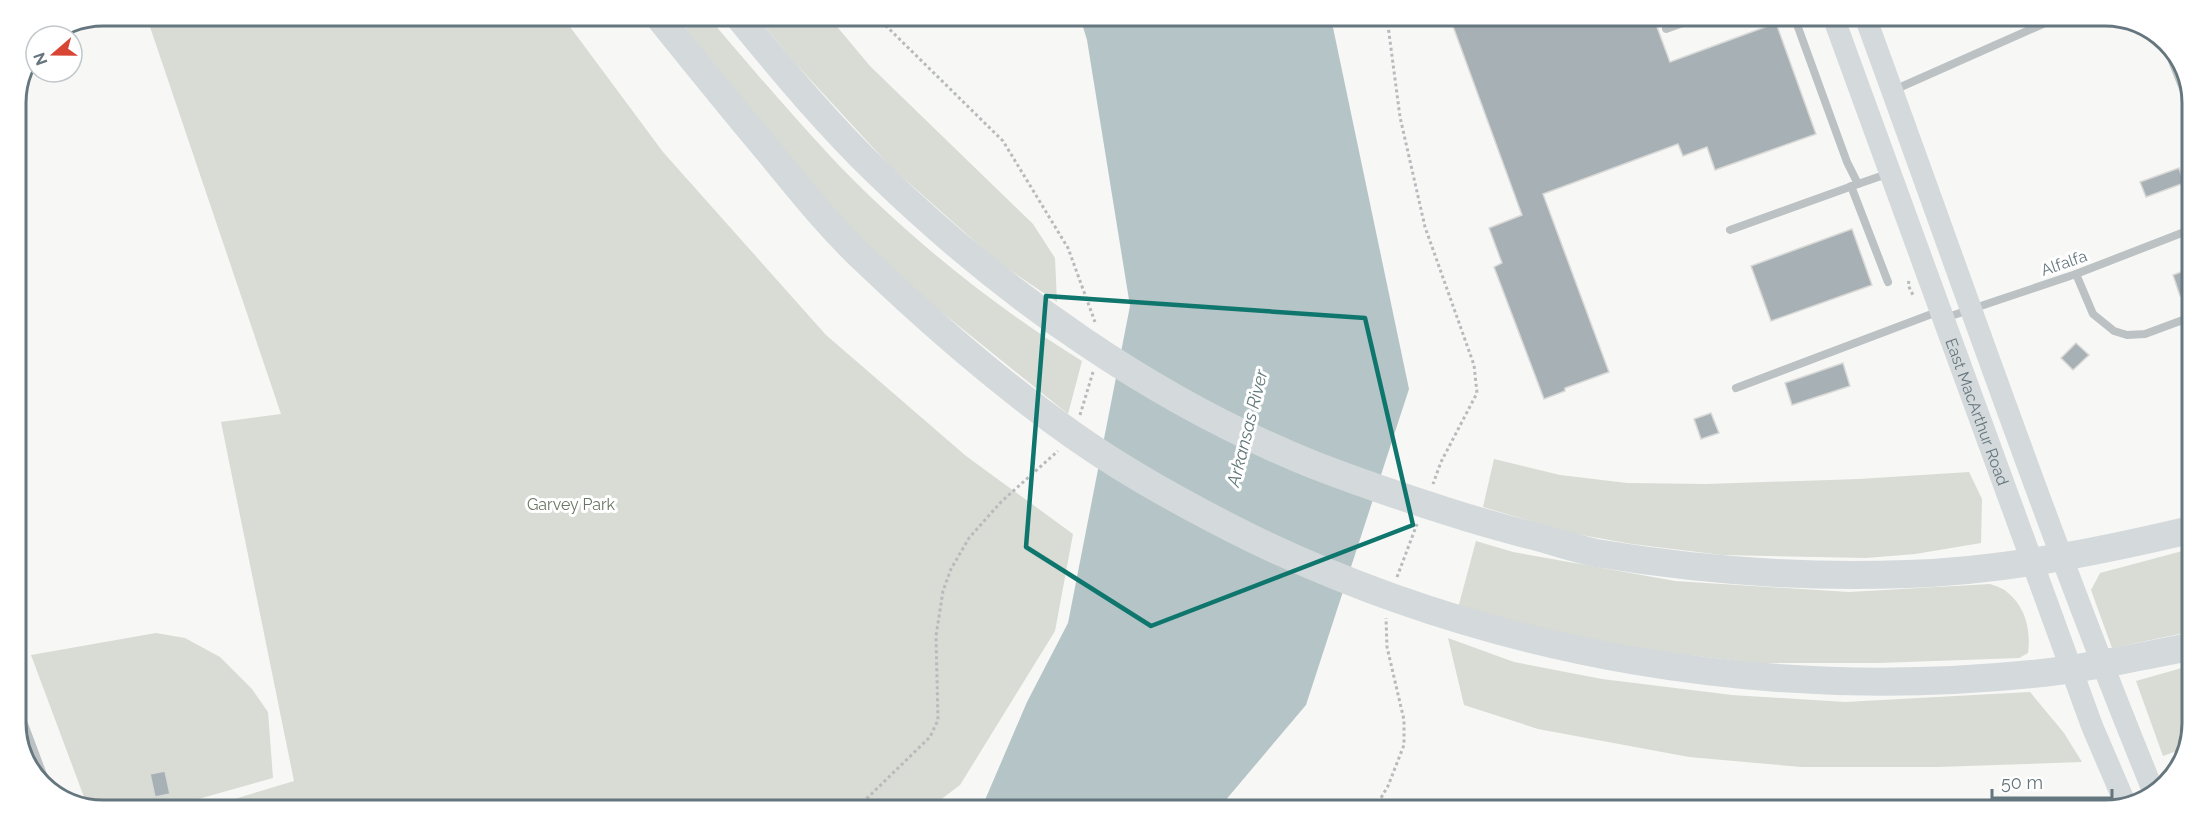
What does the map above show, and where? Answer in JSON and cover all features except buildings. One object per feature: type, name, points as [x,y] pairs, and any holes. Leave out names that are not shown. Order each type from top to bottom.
[{"type":"highway","points":[[668,25],[816,209],[860,255],[959,346],[1075,437],[1137,477],[1210,518],[1368,589],[1452,618],[1553,646],[1622,659],[1772,678],[1958,680],[2036,674],[2182,648]]},
{"type":"highway","points":[[746,25],[827,122],[879,175],[933,224],[1052,319],[1148,382],[1228,425],[1311,464],[1392,494],[1479,522],[1593,552],[1706,568],[1798,574],[1907,574],[1993,568],[2095,552],[2182,532]]},
{"type":"street","name":"East MacArthur Road","points":[[1836,25],[2088,715],[2123,797]]},
{"type":"street","name":"East MacArthur Road","points":[[1868,25],[2044,512],[2151,785]]},
{"type":"lane","points":[[1666,29],[1677,25]]},
{"type":"lane","points":[[1797,25],[1888,282]]},
{"type":"lane","points":[[1893,91],[2041,25]]},
{"type":"lane","points":[[1730,230],[1891,172]]},
{"type":"lane","name":"Alfalfa","points":[[1736,388],[1943,315],[1972,308],[2076,274],[2182,233]]},
{"type":"lane","points":[[2076,274],[2092,314],[2114,331],[2127,335],[2145,334],[2182,320]]},
{"type":"path","points":[[885,25],[1003,141],[1068,248],[1098,331]]},
{"type":"path","points":[[1388,25],[1400,117],[1425,227],[1474,365],[1477,393],[1441,462],[1433,484]]},
{"type":"path","points":[[1077,425],[1095,366]]},
{"type":"path","points":[[865,800],[930,737],[938,720],[936,636],[943,591],[951,569],[969,538],[1001,502],[1060,448]]},
{"type":"path","points":[[1396,580],[1420,516]]},
{"type":"path","points":[[1380,800],[1388,786],[1404,745],[1404,720],[1386,647],[1386,617]]},
{"type":"highlighted area","points":[[1046,296],[1365,318],[1413,525],[1151,626],[1026,547]]},
{"type":"green space","name":"Garvey Park","points":[[149,25],[569,25],[663,152],[826,335],[966,456],[1073,534],[1055,631],[960,785],[940,800],[231,800],[294,781],[221,422],[281,414]]},
{"type":"green space","points":[[688,25],[715,25],[816,141],[889,214],[983,293],[1082,361],[1068,414],[903,281],[840,220],[686,29]]},
{"type":"green space","points":[[764,25],[836,25],[870,66],[1033,224],[1055,258],[1057,302],[998,262],[891,167],[794,62]]},
{"type":"green space","points":[[1494,459],[1560,475],[1627,483],[1706,484],[1859,479],[1969,472],[1982,499],[1981,543],[1915,554],[1866,558],[1722,555],[1632,544],[1570,533],[1483,507]]},
{"type":"green space","points":[[1476,541],[1513,552],[1675,581],[1849,592],[1990,584],[2007,592],[2023,612],[2029,636],[2028,653],[2019,658],[1878,663],[1758,663],[1644,650],[1571,637],[1458,608]]},
{"type":"green space","points":[[2182,551],[2182,633],[2112,648],[2091,590],[2100,573]]},
{"type":"green space","points":[[156,633],[185,638],[220,657],[252,689],[268,712],[273,778],[195,800],[103,800],[84,797],[31,655]]},
{"type":"green space","points":[[1448,638],[1514,662],[1602,679],[1732,695],[1845,702],[2030,692],[2064,733],[2082,762],[1937,767],[1802,767],[1689,757],[1538,729],[1464,705]]},
{"type":"green space","points":[[2182,668],[2182,722],[2177,751],[2163,756],[2136,681]]},
{"type":"water","name":"Arkansas River","points":[[1082,25],[1332,25],[1409,389],[1306,705],[1226,800],[985,800],[1027,702],[1068,623],[1130,306],[1087,40]]}]
